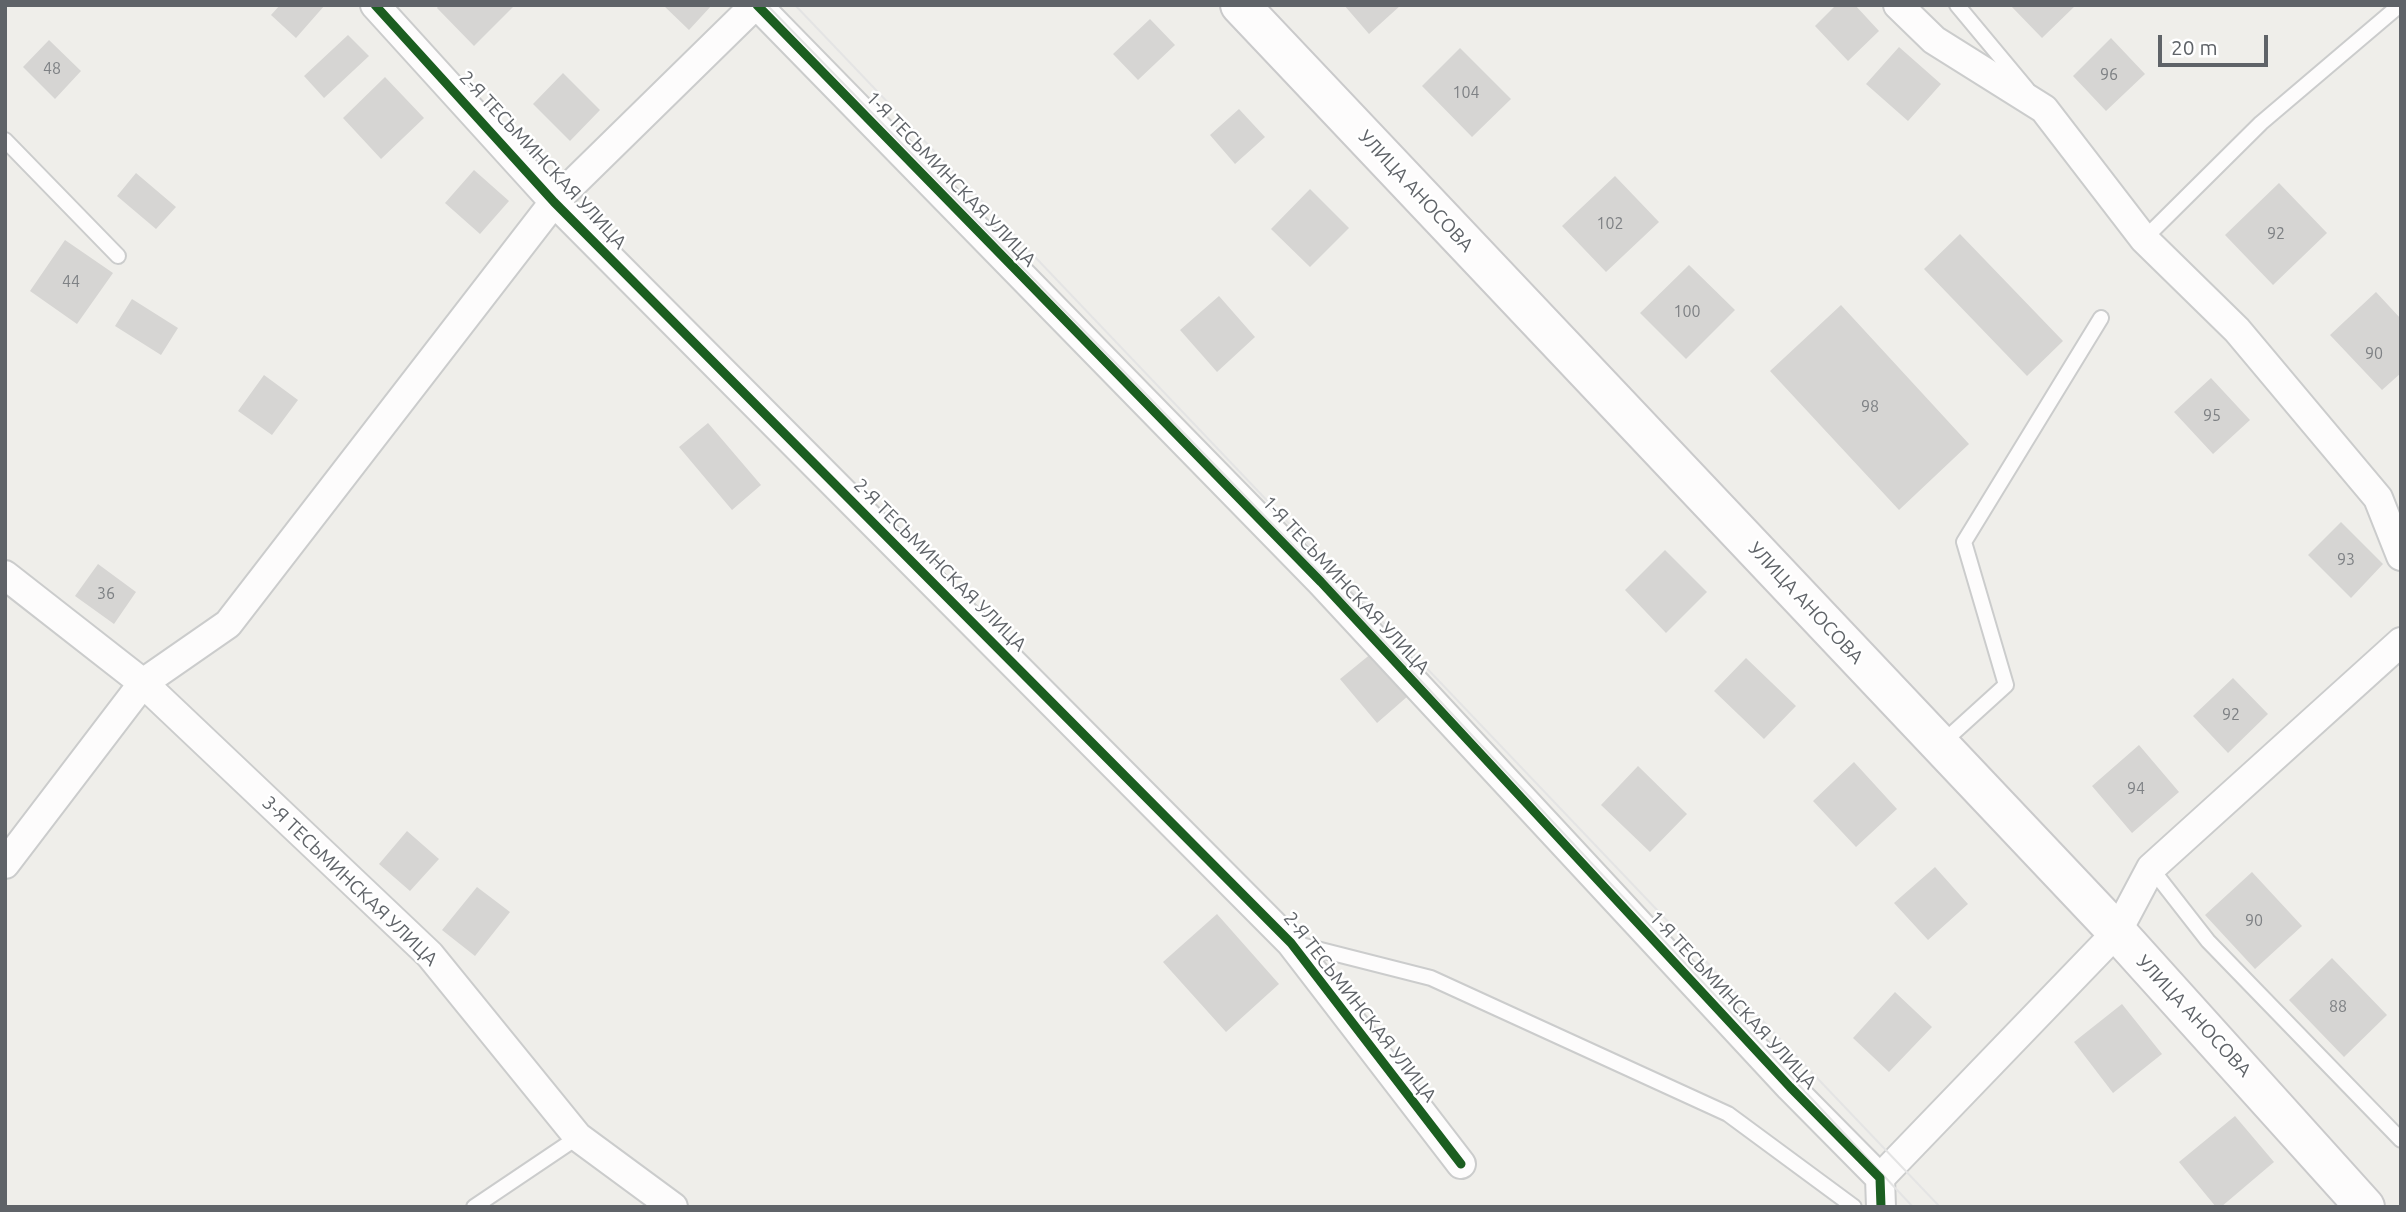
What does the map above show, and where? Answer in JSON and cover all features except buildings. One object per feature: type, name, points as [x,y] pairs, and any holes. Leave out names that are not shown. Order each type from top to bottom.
[{"type":"main road","name":"УЛИЦА АНОСОВА","points":[[1240,5],[2117,932],[2365,1207]]},
{"type":"street","name":"2-Я ТЕСЬМИНСКАЯ УЛИЦА","points":[[375,5],[554,202],[1291,943],[1461,1164]]},
{"type":"street","points":[[5,864],[142,683],[228,624],[554,202],[756,5]]},
{"type":"street","name":"1-Я ТЕСЬМИНСКАЯ УЛИЦА","points":[[756,5],[1321,582],[1790,1087],[1880,1178]]},
{"type":"street","points":[[1898,5],[1934,40],[2044,109],[2144,239],[2237,330],[2378,498],[2401,556]]},
{"type":"street","name":"3-Я ТЕСЬМИНСКАЯ УЛИЦА","points":[[5,575],[142,683],[430,955],[578,1137],[673,1207]]},
{"type":"street","points":[[1881,1207],[1880,1178],[2117,932],[2151,867],[2401,642]]},
{"type":"lane","points":[[1957,5],[2044,109]]},
{"type":"lane","points":[[2144,239],[2261,123],[2400,5]]},
{"type":"lane","points":[[5,140],[118,256]]},
{"type":"lane","points":[[1940,745],[2006,685],[1964,542],[2101,318]]},
{"type":"lane","points":[[2151,867],[2208,941],[2401,1140]]},
{"type":"lane","points":[[1291,943],[1430,978],[1728,1114],[1854,1207]]},
{"type":"lane","points":[[474,1207],[578,1137]]},
{"type":"tram line","points":[[767,5],[1324,577],[1913,1207]]},
{"type":"tram line","points":[[795,5],[1940,1207]]},
{"type":"cycle path","points":[[375,5],[554,202],[1291,943],[1461,1164]]},
{"type":"cycle path","points":[[757,5],[1321,582],[1790,1087],[1880,1178],[1881,1207]]}]
